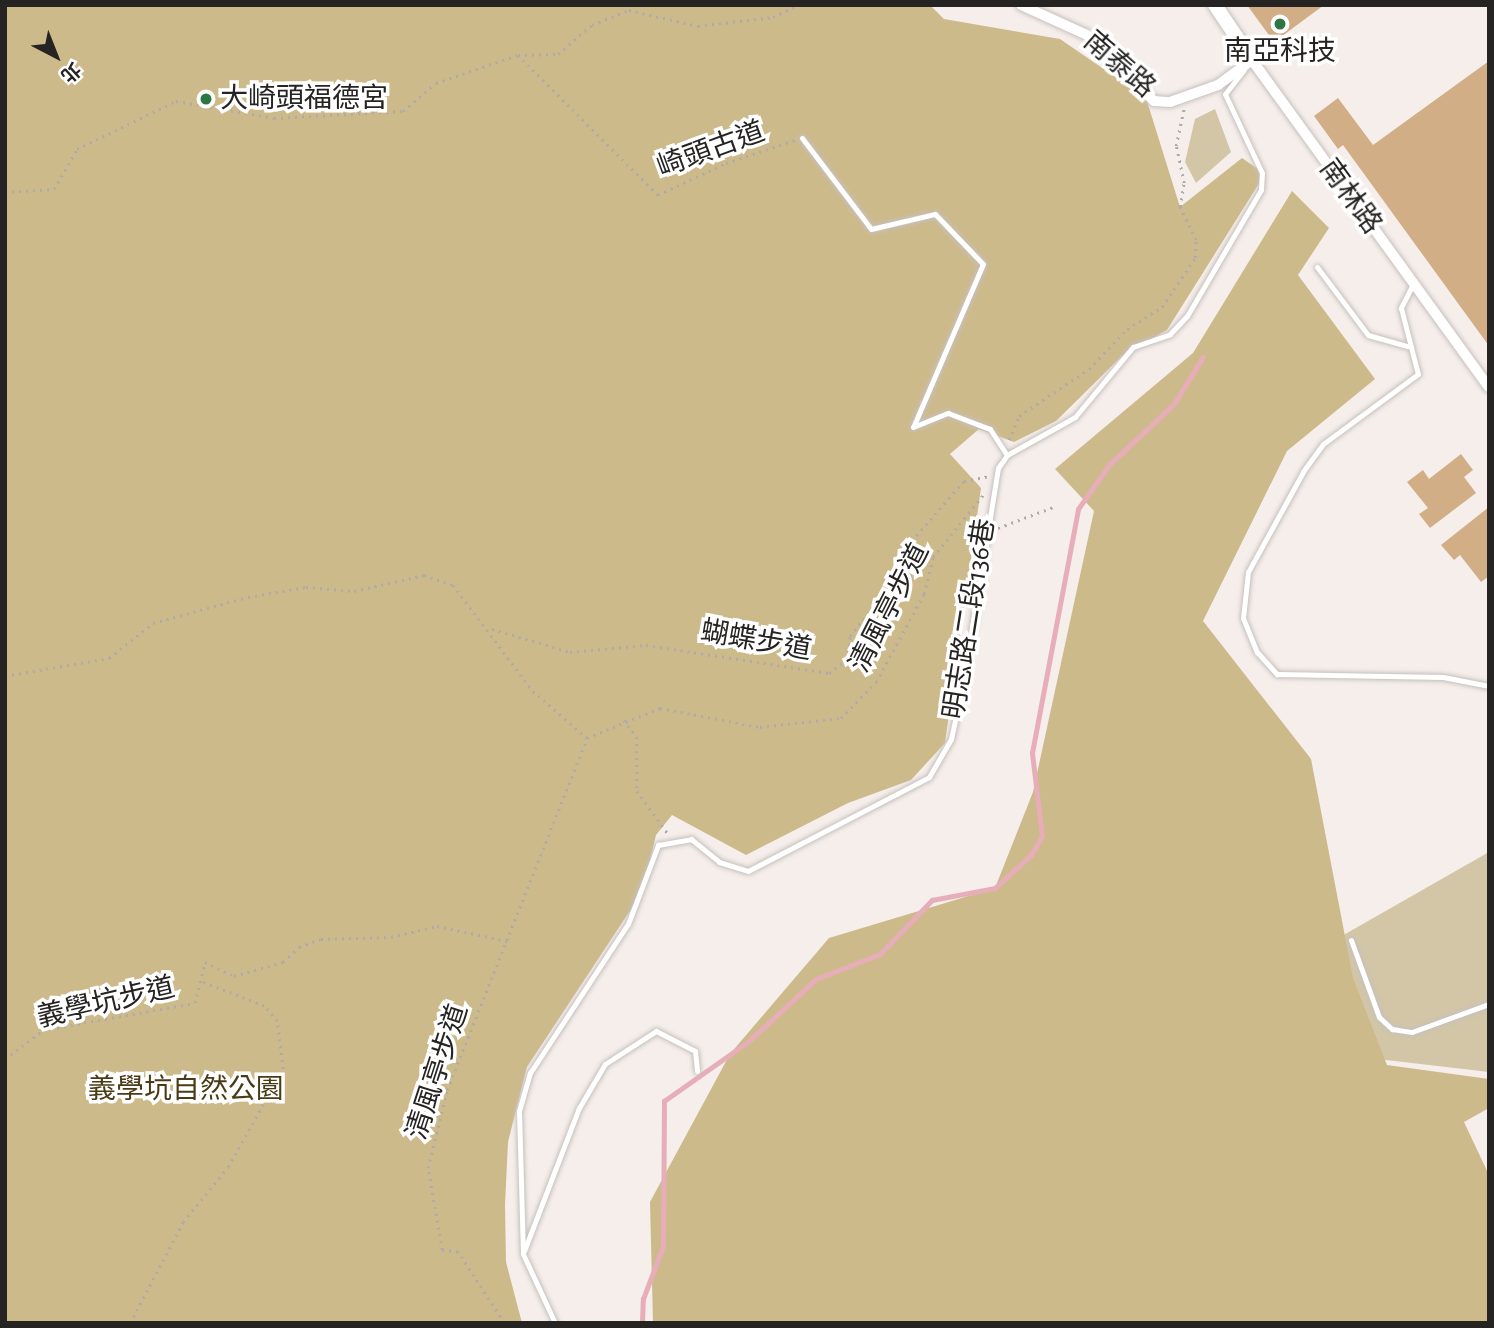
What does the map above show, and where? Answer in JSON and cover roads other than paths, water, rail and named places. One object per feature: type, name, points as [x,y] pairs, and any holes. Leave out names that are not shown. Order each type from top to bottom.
[{"type":"street","name":"南泰路","points":[[1021,5],[1087,35],[1154,101],[1185,97],[1217,85],[1252,60]]},
{"type":"street","name":"南林路","points":[[1215,5],[1489,387]]},
{"type":"lane","name":"明志路二段136巷","points":[[523,1254],[519,1111],[530,1073],[628,924],[658,845],[691,839],[719,862],[748,871],[929,776],[951,739],[990,488],[995,474],[1005,454],[1075,417],[1119,359],[1170,334],[1187,316],[1261,190],[1262,173],[1225,94],[1252,60]]},
{"type":"lane","points":[[803,138],[871,229],[935,214],[983,264],[913,427],[948,413],[990,429],[1005,454]]},
{"type":"lane","points":[[1317,267],[1368,335],[1407,346]]},
{"type":"lane","points":[[1413,284],[1401,308],[1409,322],[1407,346],[1418,374],[1323,444],[1303,472],[1248,572],[1243,618],[1257,652],[1277,674],[1443,677],[1489,686]]},
{"type":"lane","points":[[1351,940],[1379,1017],[1392,1029],[1412,1032],[1489,1004]]},
{"type":"lane","points":[[555,1323],[523,1254],[579,1108],[605,1064],[656,1031],[695,1051],[697,1072]]},
{"type":"waterway","points":[[642,1323],[643,1299],[663,1246],[664,1101],[749,1041],[816,979],[880,954],[932,900],[995,888],[1031,855],[1042,836],[1032,753],[1078,509],[1109,465],[1174,404],[1203,357]]},
{"type":"place","name":"南亞科技","points":[[1280,24]]},
{"type":"place","name":"大崎頭福德宮","points":[[206,99]]},
{"type":"park label","name":"義學坑自然公園","points":[[186,1090]]}]
